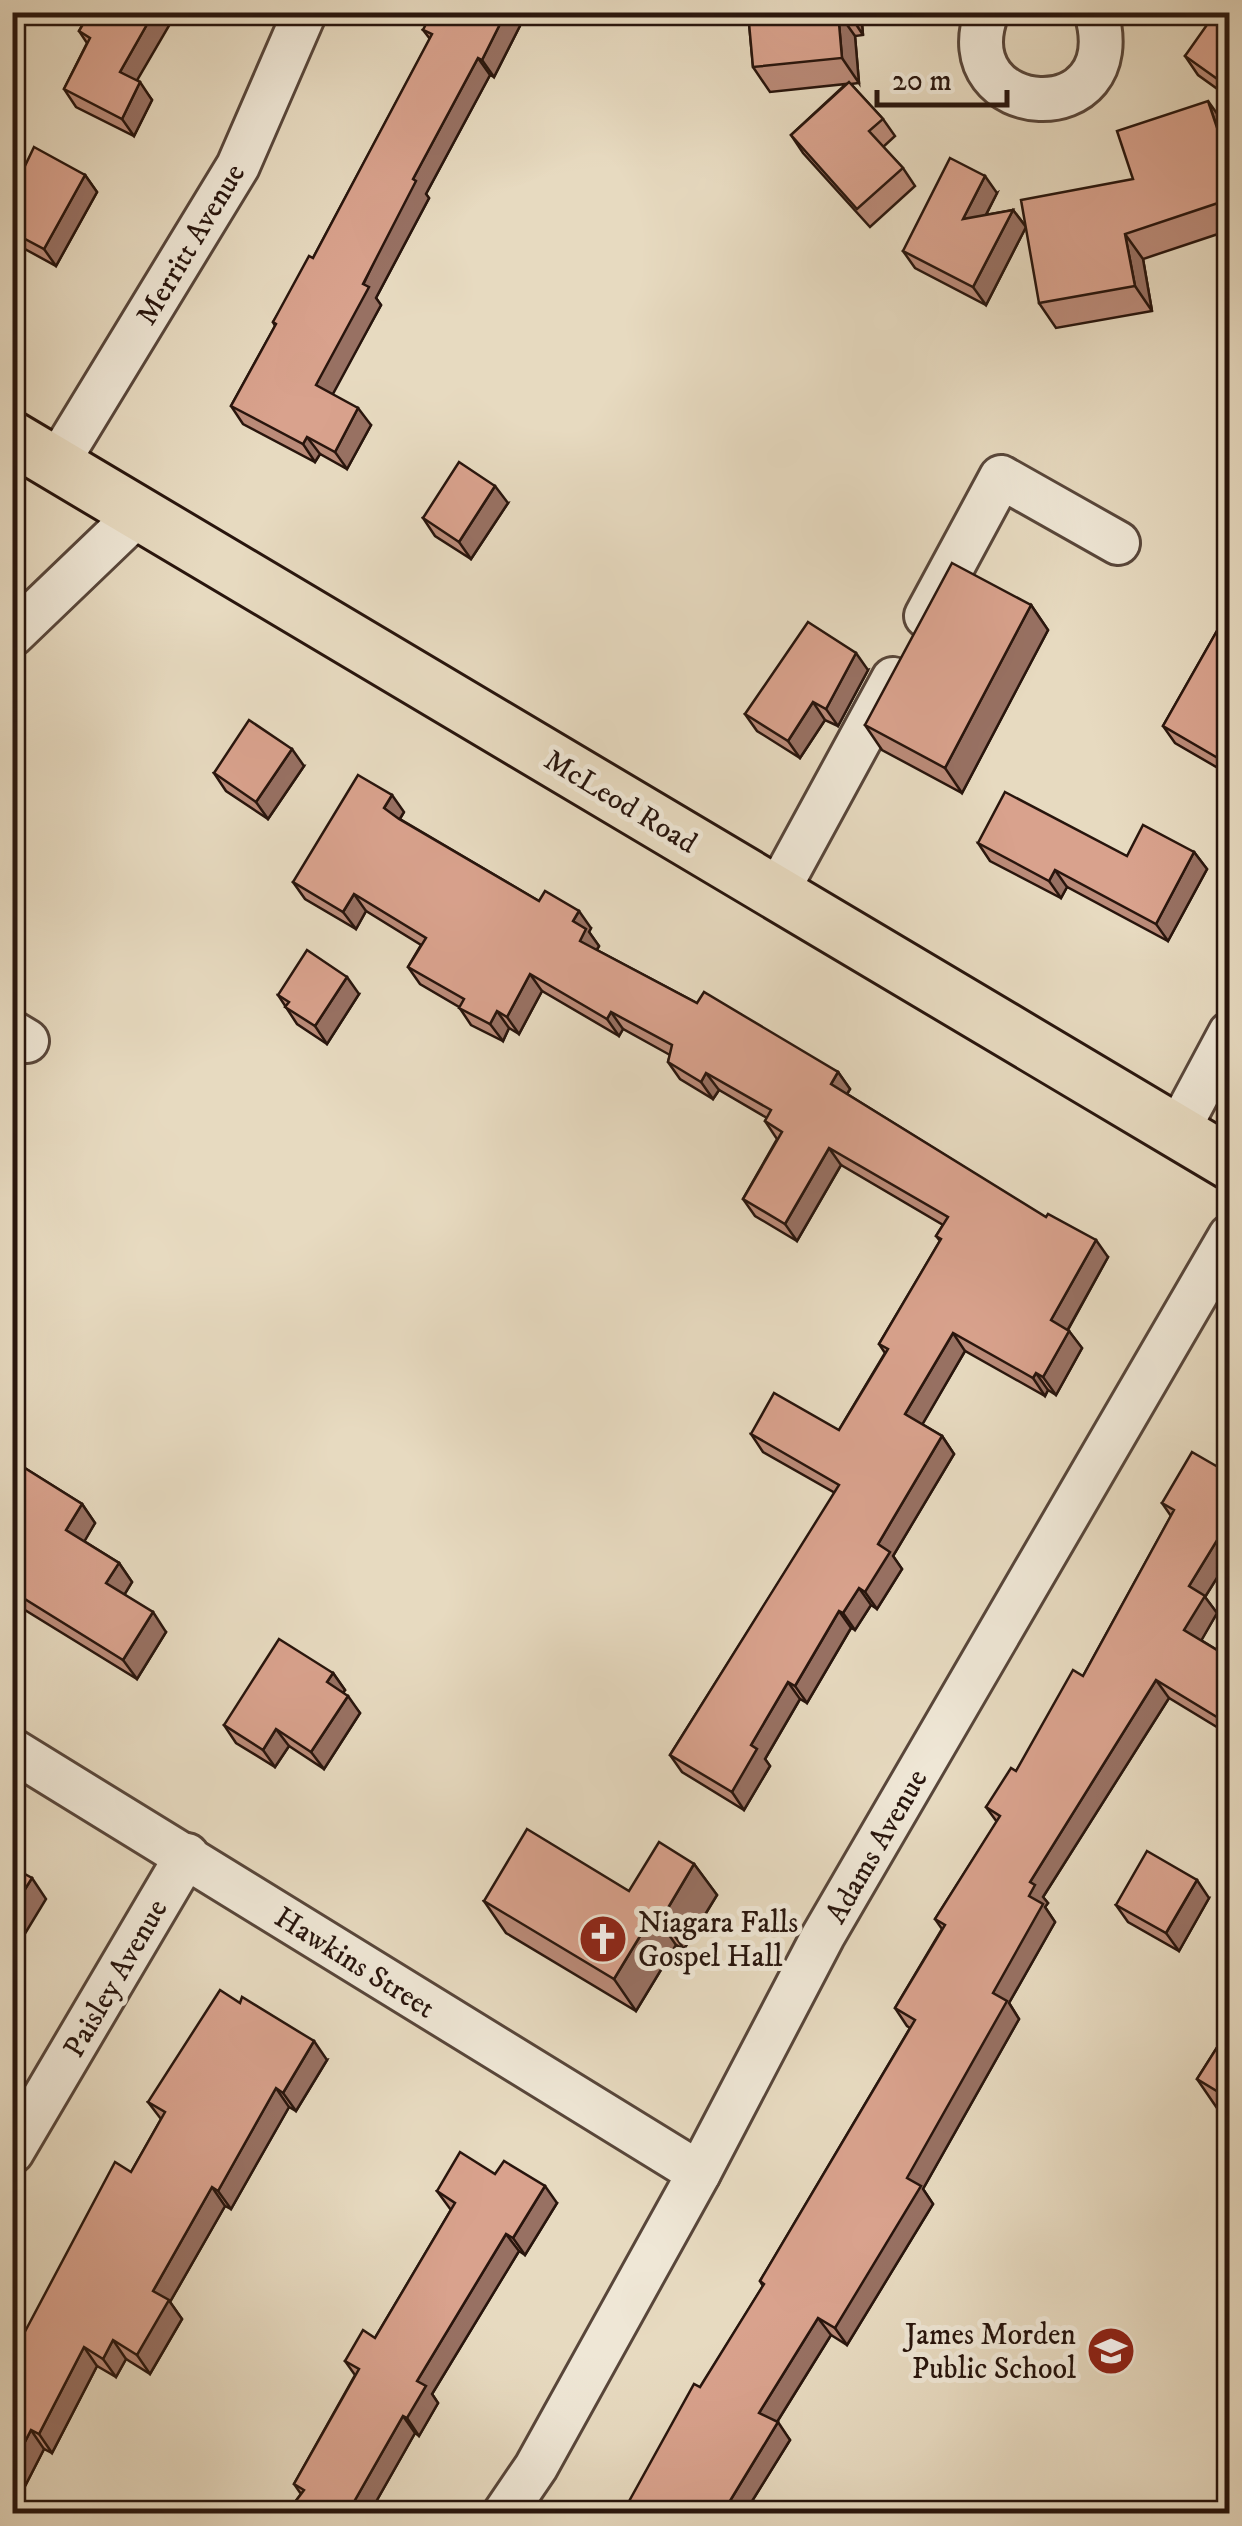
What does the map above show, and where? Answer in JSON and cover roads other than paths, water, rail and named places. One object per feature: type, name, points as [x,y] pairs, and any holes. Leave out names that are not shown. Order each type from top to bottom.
[{"type":"main road","name":"McLeod Road","points":[[12,438],[1230,1164]]},
{"type":"street","name":"Merritt Avenue","points":[[56,465],[238,166],[306,12]]},
{"type":"street","points":[[987,12],[978,36],[989,74],[1020,98],[1058,100],[1091,78],[1105,41],[1096,12]]},
{"type":"street","points":[[776,894],[1001,477],[1118,543]]},
{"type":"street","points":[[12,635],[138,514]]},
{"type":"street","points":[[1176,1132],[1230,1033]]},
{"type":"street","name":"Adams Avenue","points":[[504,2514],[536,2468],[699,2173],[823,1936],[1230,1236]]},
{"type":"street","name":"Hawkins Street","points":[[12,1750],[699,2173]]},
{"type":"street","name":"Paisley Avenue","points":[[12,2152],[186,1855]]},
{"type":"place","name":"Niagara Falls Gospel Hall","points":[[603,1939]]},
{"type":"place","name":"James Morden Public School","points":[[1111,2351]]}]
